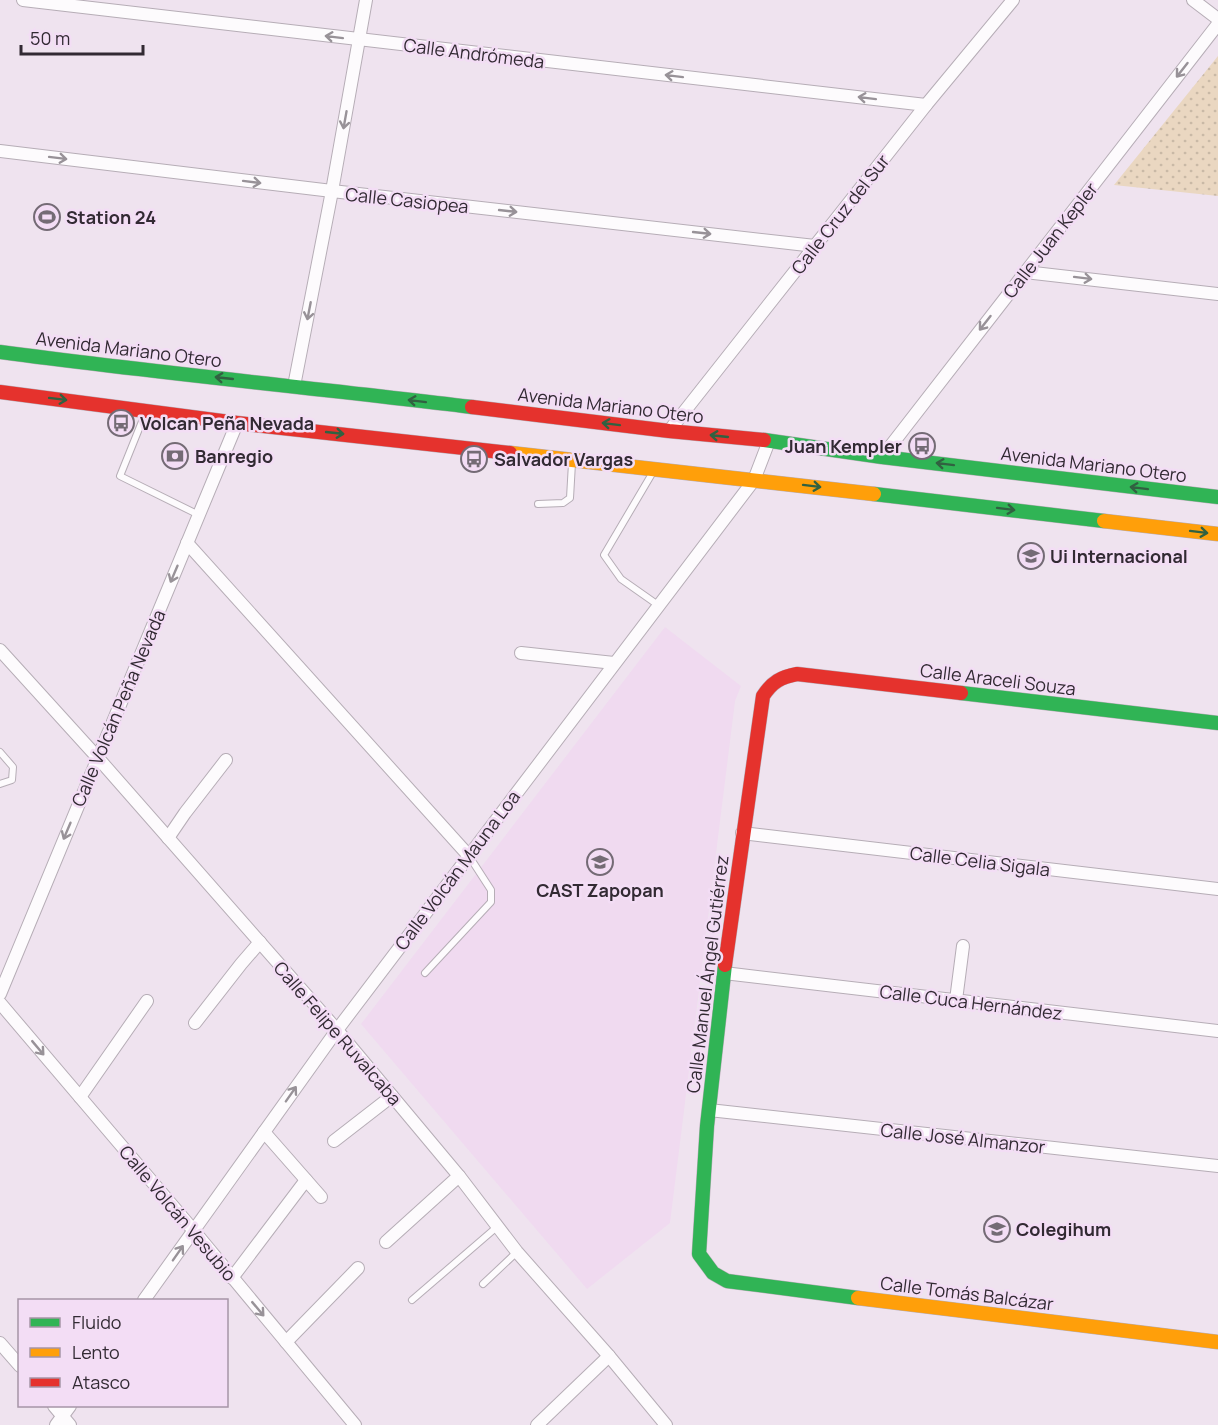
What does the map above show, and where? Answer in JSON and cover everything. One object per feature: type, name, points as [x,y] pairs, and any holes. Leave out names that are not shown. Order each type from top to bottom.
[{"type":"main road","name":"Avenida Mariano Otero","points":[[0,352],[129,369],[769,441],[882,457],[1218,497]]},
{"type":"main road","points":[[0,392],[237,423],[572,459],[1218,534]]},
{"type":"main road","name":"Calle Araceli Souza","points":[[775,680],[786,675],[797,674],[1218,723]]},
{"type":"main road","name":"Calle Manuel Ángel Gutiérrez","points":[[714,1274],[699,1254],[709,1110],[742,833],[763,696],[775,680]]},
{"type":"main road","name":"Calle Tomás Balcázar","points":[[714,1274],[722,1280],[734,1283],[1218,1342]]},
{"type":"street","name":"Calle Andrómeda","points":[[23,0],[926,105]]},
{"type":"street","points":[[294,386],[366,0]]},
{"type":"street","name":"Calle Cruz del Sur","points":[[669,431],[926,105],[1013,0]]},
{"type":"street","points":[[1193,0],[1218,19]]},
{"type":"street","name":"Calle Juan Kepler","points":[[882,457],[1218,24]]},
{"type":"street","name":"Calle Casiopea","points":[[0,151],[815,246]]},
{"type":"street","points":[[1025,272],[1218,294]]},
{"type":"street","name":"Calle Volcán Peña Nevada","points":[[0,994],[237,423]]},
{"type":"street","name":"Calle Volcán Mauna Loa","points":[[145,1299],[337,1029],[754,480],[769,441]]},
{"type":"street","points":[[187,543],[469,856]]},
{"type":"street","name":"Calle Felipe Ruvalcaba","points":[[0,650],[337,1029],[459,1176],[517,1252],[609,1356],[666,1425]]},
{"type":"street","points":[[520,653],[615,663]]},
{"type":"street","points":[[168,838],[226,760]]},
{"type":"street","name":"Calle Celia Sigala","points":[[742,833],[1218,889]]},
{"type":"street","points":[[195,1023],[260,942]]},
{"type":"street","points":[[956,1000],[963,946]]},
{"type":"street","name":"Calle Cuca Hernández","points":[[724,973],[1218,1030]]},
{"type":"street","points":[[80,1097],[147,1001]]},
{"type":"street","name":"Calle Volcán Vesubio","points":[[0,1003],[355,1425]]},
{"type":"street","points":[[334,1141],[392,1096]]},
{"type":"street","name":"Calle José Almanzor","points":[[709,1110],[1218,1166]]},
{"type":"street","points":[[264,1132],[321,1197]]},
{"type":"street","points":[[386,1242],[459,1176]]},
{"type":"street","points":[[232,1278],[306,1180]]},
{"type":"street","points":[[286,1342],[358,1268]]},
{"type":"street","points":[[0,1343],[18,1364]]},
{"type":"street","points":[[537,1425],[609,1356]]},
{"type":"lane","points":[[147,411],[120,476],[199,515]]},
{"type":"lane","points":[[538,504],[563,503],[570,498],[572,459]]},
{"type":"lane","points":[[655,469],[604,555],[621,579],[658,605]]},
{"type":"lane","points":[[0,752],[13,767],[12,780],[0,784]]},
{"type":"lane","points":[[425,973],[491,902],[491,890],[469,856]]},
{"type":"lane","points":[[412,1300],[498,1226]]},
{"type":"lane","points":[[483,1284],[517,1252]]},
{"type":"shaded area","points":[[1218,56],[1218,196],[1114,185]]},
{"type":"shaded area","name":"CAST Zapopan","points":[[665,627],[741,686],[735,701],[670,1223],[587,1289],[361,1024]]},
{"type":"traffic: fast","points":[[0,352],[472,407]]},
{"type":"traffic: fast","points":[[764,440],[882,457],[1218,497]]},
{"type":"traffic: fast","points":[[874,494],[1104,521]]},
{"type":"traffic: fast","points":[[961,693],[1218,723]]},
{"type":"traffic: fast","points":[[725,965],[707,1126],[699,1254],[713,1273],[727,1281],[858,1298]]},
{"type":"traffic: slow","points":[[510,453],[874,494]]},
{"type":"traffic: slow","points":[[1104,521],[1218,534]]},
{"type":"traffic: slow","points":[[858,1298],[1218,1342]]},
{"type":"traffic: jam","points":[[0,392],[237,423],[510,453]]},
{"type":"traffic: jam","points":[[472,407],[764,440]]},
{"type":"traffic: jam","points":[[725,965],[763,696],[770,687],[786,677],[797,674],[961,693]]},
{"type":"place","name":"Station 24","points":[[47,217]]},
{"type":"place","name":"Volcan Peña Nevada","points":[[121,423]]},
{"type":"place","name":"Juan Kempler","points":[[922,446]]},
{"type":"place","name":"Banregio","points":[[175,456]]},
{"type":"place","name":"Salvador Vargas","points":[[474,459]]},
{"type":"place","name":"Ui Internacional","points":[[1031,556]]},
{"type":"place","name":"CAST Zapopan","points":[[600,862]]},
{"type":"place","name":"Colegihum","points":[[997,1229]]}]
